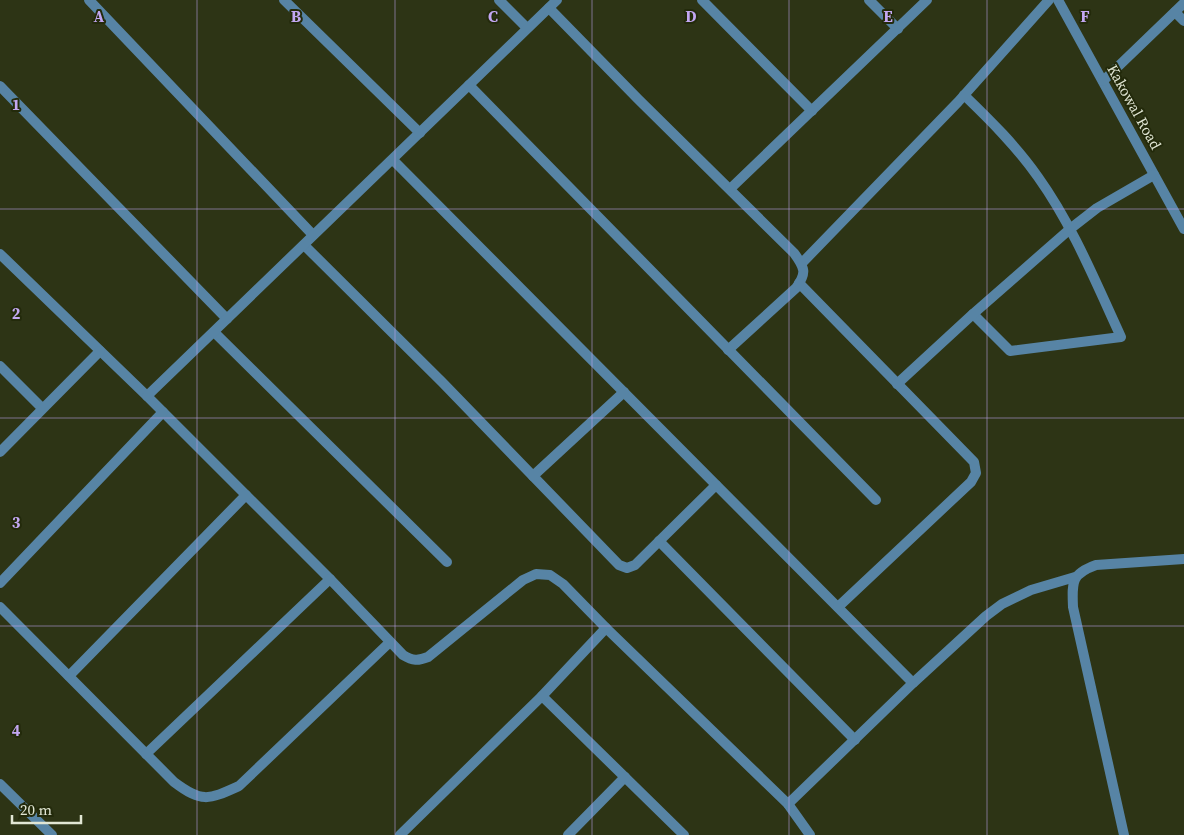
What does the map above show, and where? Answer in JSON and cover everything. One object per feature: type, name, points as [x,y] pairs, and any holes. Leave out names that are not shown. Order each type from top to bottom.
[{"type":"street","points":[[89,0],[313,235]]},
{"type":"street","points":[[284,0],[420,133]]},
{"type":"street","points":[[498,0],[527,28]]},
{"type":"street","points":[[147,396],[557,0]]},
{"type":"street","points":[[702,0],[812,111]]},
{"type":"street","points":[[869,0],[898,29]]},
{"type":"street","points":[[730,190],[927,0]]},
{"type":"street","points":[[802,263],[964,95],[1049,0]]},
{"type":"street","name":"Kakowal Road","points":[[1058,0],[1184,229]]},
{"type":"street","points":[[1103,81],[1184,3]]},
{"type":"street","points":[[549,8],[802,263],[804,271],[799,283],[728,350]]},
{"type":"street","points":[[1175,12],[1184,21]]},
{"type":"street","points":[[469,84],[876,500]]},
{"type":"street","points":[[0,86],[227,319]]},
{"type":"street","points":[[964,95],[997,126],[1039,179],[1070,229],[1121,337],[1010,351],[973,314]]},
{"type":"street","points":[[393,160],[913,683]]},
{"type":"street","points":[[897,384],[1070,229],[1097,208],[1154,174]]},
{"type":"street","points":[[304,245],[442,382],[619,565],[627,568],[635,565],[716,485]]},
{"type":"street","points":[[0,254],[147,396],[330,579],[403,655],[410,660],[428,657],[523,580],[536,574],[550,575],[563,584],[788,804],[810,835]]},
{"type":"street","points":[[799,283],[974,462],[976,473],[970,482],[838,607]]},
{"type":"street","points":[[214,332],[447,562]]},
{"type":"street","points":[[0,452],[100,351]]},
{"type":"street","points":[[0,366],[42,408]]},
{"type":"street","points":[[534,476],[624,392]]},
{"type":"street","points":[[0,583],[163,412]]},
{"type":"street","points":[[69,676],[246,495]]},
{"type":"street","points":[[659,541],[855,740]]},
{"type":"street","points":[[788,804],[913,683],[986,616],[1002,604],[1031,590],[1075,577],[1084,569],[1096,565],[1184,559]]},
{"type":"street","points":[[1075,577],[1072,588],[1073,607],[1124,835]]},
{"type":"street","points":[[146,754],[330,579]]},
{"type":"street","points":[[0,607],[174,782],[192,796],[214,798],[239,786],[390,642]]},
{"type":"street","points":[[400,835],[542,696],[606,628]]},
{"type":"street","points":[[542,696],[684,835]]},
{"type":"street","points":[[568,835],[625,778]]},
{"type":"street","points":[[0,784],[52,835]]}]
